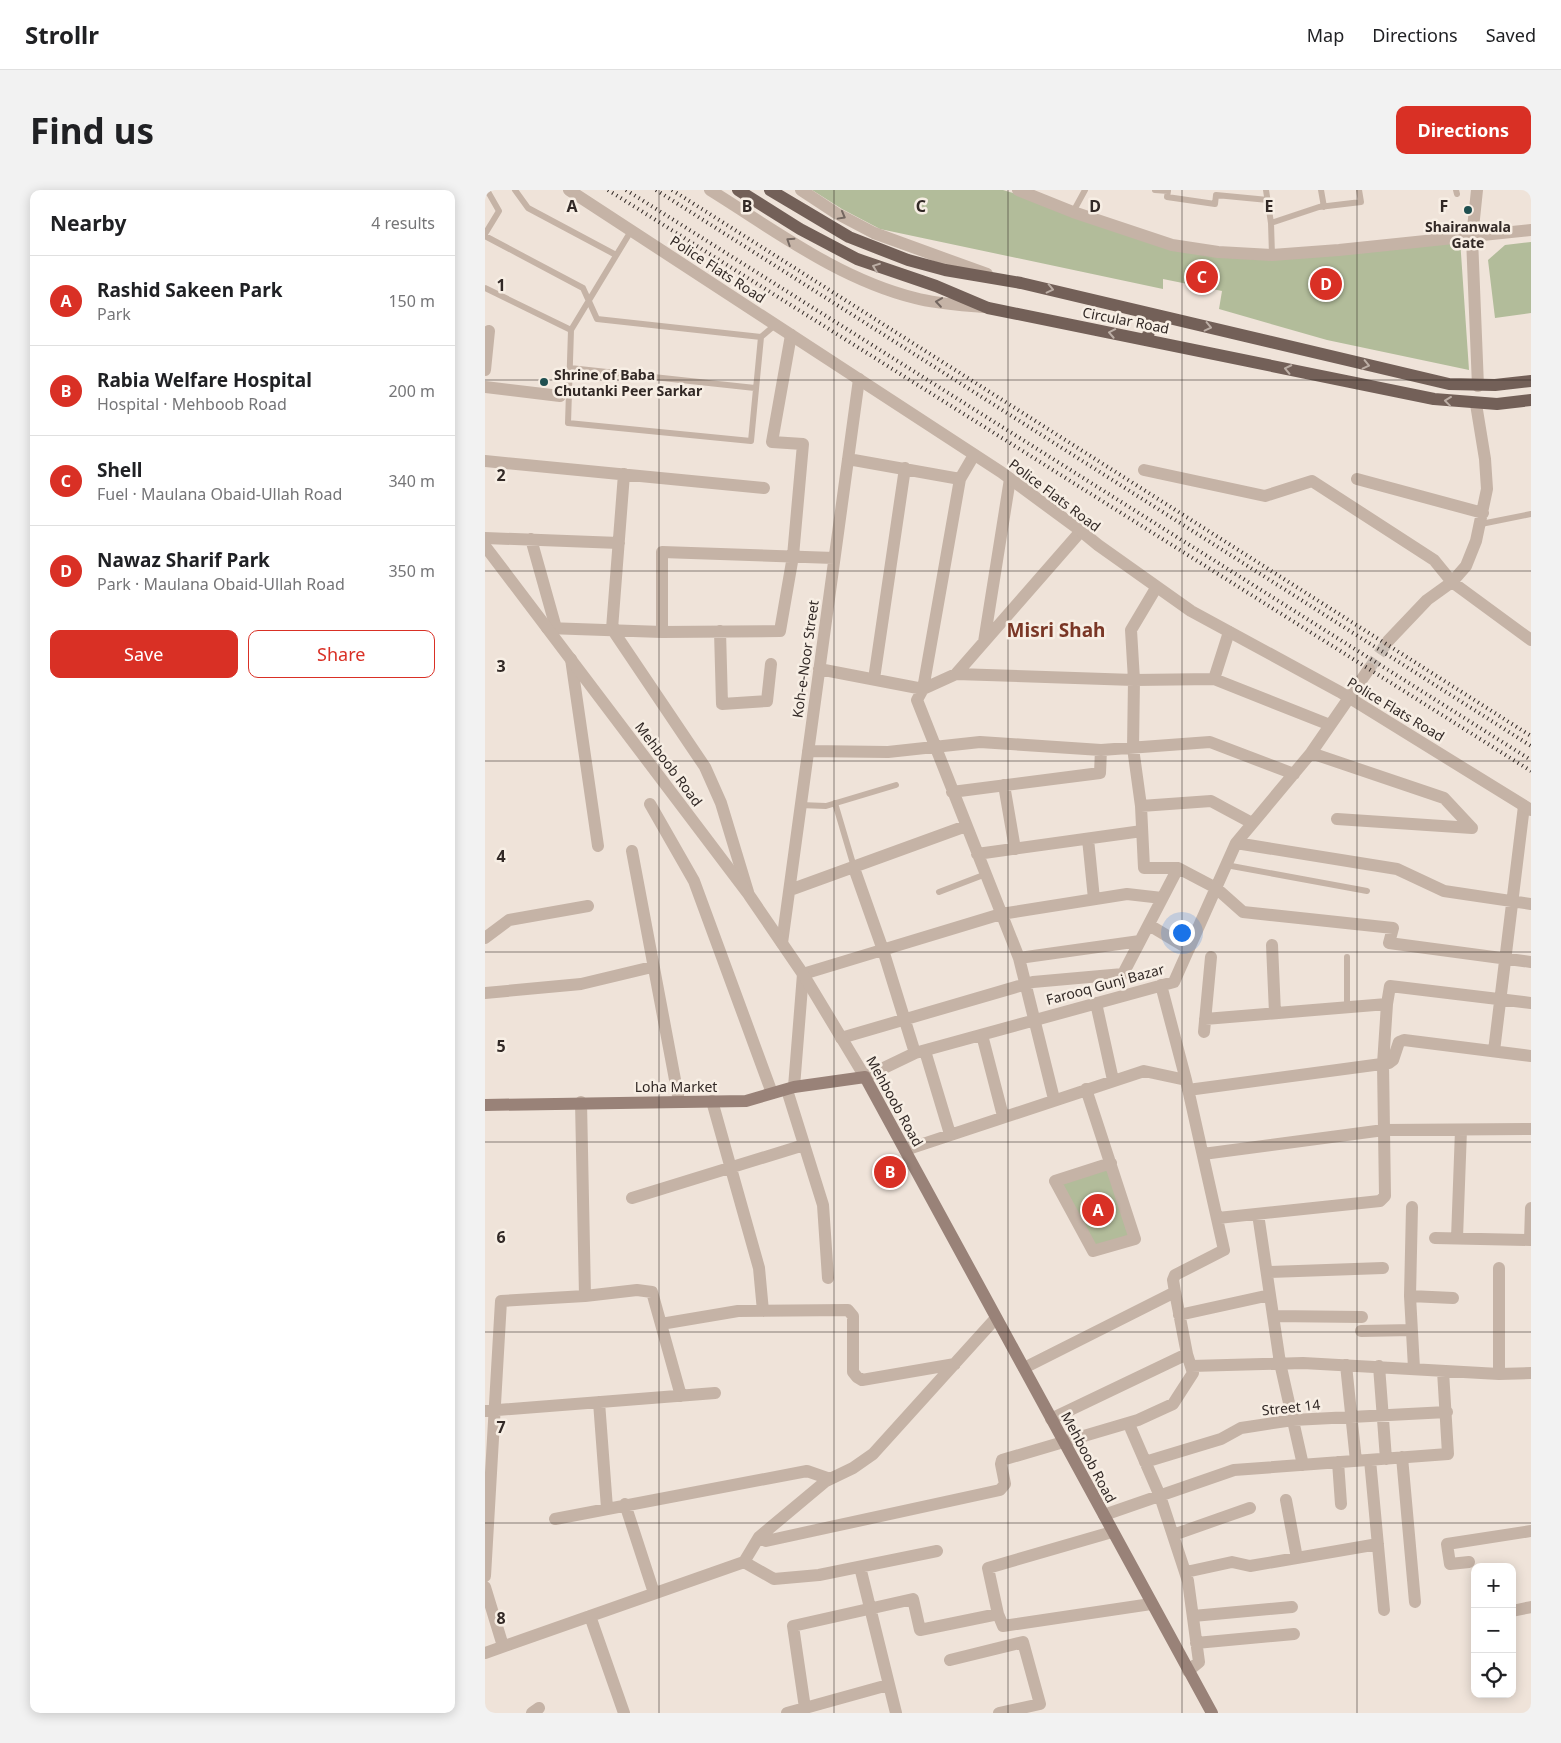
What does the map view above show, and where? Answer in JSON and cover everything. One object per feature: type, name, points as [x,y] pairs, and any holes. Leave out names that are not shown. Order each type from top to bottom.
[{"type":"main road","name":"Circular Road","points":[[738,190],[800,229],[857,260],[936,286],[988,308],[1434,399],[1475,404],[1497,404],[1531,400]]},
{"type":"main road","name":"Circular Road","points":[[770,190],[849,238],[927,265],[1153,314],[1427,380],[1478,386],[1531,381]]},
{"type":"main road","points":[[1147,340],[1153,314]]},
{"type":"main road","name":"Loha Market","points":[[485,1105],[581,1102],[746,1101],[791,1088],[865,1077]]},
{"type":"main road","name":"Mehboob Road","points":[[865,1077],[1212,1713]]},
{"type":"street","name":"Police Flats Road","points":[[569,190],[974,454],[1081,530],[1156,588],[1191,611],[1348,698],[1527,808]]},
{"type":"street","points":[[710,190],[800,248],[852,276],[916,298],[988,308]]},
{"type":"street","points":[[801,190],[836,213],[873,233],[1002,280]]},
{"type":"street","points":[[1019,190],[1073,212],[1172,245],[1218,252],[1272,255],[1472,238],[1531,230]]},
{"type":"street","points":[[1477,190],[1472,238],[1478,386]]},
{"type":"street","points":[[485,370],[489,331]]},
{"type":"street","points":[[531,539],[551,628],[662,632],[780,630],[793,556],[803,444],[772,442],[791,335]]},
{"type":"street","name":"Koh-e-Noor Street","points":[[782,943],[859,379]]},
{"type":"street","points":[[485,387],[560,396]]},
{"type":"street","points":[[1388,642],[1427,600],[1452,582],[1466,566],[1482,518],[1487,489],[1485,459],[1475,404]]},
{"type":"street","points":[[974,454],[960,479],[923,689],[917,700],[1019,958],[1054,1099]]},
{"type":"street","points":[[848,459],[960,479]]},
{"type":"street","points":[[485,461],[764,488]]},
{"type":"street","points":[[874,680],[905,468]]},
{"type":"street","points":[[1144,470],[1265,496],[1311,481],[1434,560],[1452,582],[1531,640]]},
{"type":"street","points":[[624,474],[612,629],[705,767],[721,803],[749,895]]},
{"type":"street","points":[[984,642],[1010,479]]},
{"type":"street","points":[[1357,479],[1482,518]]},
{"type":"street","points":[[819,669],[923,689],[956,674],[1081,530]]},
{"type":"street","points":[[485,538],[619,542]]},
{"type":"street","name":"Mehboob Road","points":[[485,546],[551,628],[571,659],[749,895],[803,974],[865,1077]]},
{"type":"street","points":[[662,632],[662,552],[834,558]]},
{"type":"street","points":[[1156,588],[1131,630],[1134,680],[1133,748],[1141,806],[1144,868],[1178,868],[1216,888],[1243,912],[1393,928],[1389,943],[1531,962]]},
{"type":"street","points":[[720,631],[722,704],[767,701],[771,664]]},
{"type":"street","points":[[1214,679],[1229,632]]},
{"type":"street","points":[[571,659],[598,846]]},
{"type":"street","name":"Farooq Gunj Bazar","points":[[865,1077],[920,1052],[1174,982],[1236,843],[1311,753],[1369,669]]},
{"type":"street","points":[[956,674],[1134,680],[1214,679],[1330,725]]},
{"type":"street","points":[[808,750],[888,752],[980,742],[1101,750],[1211,742],[1294,774]]},
{"type":"street","points":[[952,792],[1100,773],[1101,750]]},
{"type":"street","points":[[1311,753],[1444,798],[1472,828],[1337,819]]},
{"type":"street","points":[[1004,785],[1015,849]]},
{"type":"street","points":[[1141,806],[1211,801],[1252,823]]},
{"type":"street","points":[[650,804],[694,881],[771,1093]]},
{"type":"street","points":[[1494,1051],[1512,902],[1527,808]]},
{"type":"street","points":[[790,890],[966,826]]},
{"type":"street","points":[[977,854],[1142,831]]},
{"type":"street","points":[[1089,839],[1095,900]]},
{"type":"street","points":[[1236,843],[1397,869],[1444,891],[1531,904]]},
{"type":"street","points":[[632,851],[679,1101]]},
{"type":"street","points":[[854,868],[905,1020],[920,1052],[950,1134]]},
{"type":"street","points":[[841,1038],[1026,984],[1123,974],[1178,868]]},
{"type":"street","points":[[828,1278],[823,1205],[804,1144],[791,1088],[803,974],[1001,914],[1127,894],[1162,898]]},
{"type":"street","points":[[485,938],[509,920],[587,906]]},
{"type":"street","points":[[1149,925],[1189,949]]},
{"type":"street","points":[[1019,958],[1140,941]]},
{"type":"street","points":[[1272,945],[1275,1013]]},
{"type":"street","points":[[1211,957],[1205,1025],[1275,1013],[1387,1004]]},
{"type":"street","points":[[485,993],[581,984],[653,967]]},
{"type":"street","points":[[759,1537],[766,1541],[1000,1490],[1005,1484],[1002,1460],[1138,1420],[1173,1404],[1193,1373],[1173,1280],[1175,1275],[1224,1250],[1187,1085],[1161,985]]},
{"type":"street","points":[[1218,1218],[1380,1201],[1386,1192],[1383,1064],[1389,988],[1393,985],[1531,1003]]},
{"type":"street","points":[[1096,1003],[1113,1080]]},
{"type":"street","points":[[982,1035],[1003,1116]]},
{"type":"street","points":[[905,1150],[1054,1099],[1144,1071],[1187,1085],[1383,1064],[1392,1062],[1399,1042],[1404,1040],[1531,1056]]},
{"type":"street","points":[[1086,1089],[1111,1163],[1135,1239],[1093,1251],[1055,1180],[1111,1163]]},
{"type":"street","points":[[712,1101],[759,1268],[763,1311]]},
{"type":"street","points":[[581,1102],[585,1296]]},
{"type":"street","points":[[1203,1154],[1385,1130],[1531,1129]]},
{"type":"street","points":[[1457,1238],[1461,1130]]},
{"type":"street","points":[[631,1198],[804,1144]]},
{"type":"street","points":[[1412,1207],[1410,1296],[1414,1368]]},
{"type":"street","points":[[1435,1238],[1531,1240],[1531,1208]]},
{"type":"street","points":[[1258,1214],[1280,1363],[1303,1465]]},
{"type":"street","points":[[1267,1272],[1383,1268]]},
{"type":"street","points":[[1499,1268],[1499,1374]]},
{"type":"street","points":[[485,1576],[490,1411],[501,1301],[585,1296],[637,1290],[652,1292],[681,1396]]},
{"type":"street","points":[[1024,1368],[1175,1292]]},
{"type":"street","points":[[1179,1315],[1270,1295]]},
{"type":"street","points":[[1410,1296],[1453,1298]]},
{"type":"street","points":[[661,1324],[738,1311],[848,1310],[851,1312],[853,1372],[857,1377],[863,1380],[955,1364]]},
{"type":"street","points":[[1273,1316],[1361,1317]]},
{"type":"street","points":[[485,1653],[744,1562],[759,1537],[830,1479],[853,1468],[873,1454],[996,1318]]},
{"type":"street","points":[[1361,1331],[1412,1330]]},
{"type":"street","points":[[1051,1419],[1189,1360],[1379,1366],[1499,1374],[1531,1372]]},
{"type":"street","points":[[1346,1365],[1357,1461]]},
{"type":"street","points":[[1379,1366],[1385,1459]]},
{"type":"street","points":[[1103,1516],[1234,1470],[1448,1454],[1447,1412],[1443,1371]]},
{"type":"street","points":[[490,1411],[715,1393]]},
{"type":"street","points":[[599,1402],[607,1508]]},
{"type":"street","name":"Street 14","points":[[1145,1462],[1221,1439],[1241,1428],[1293,1420],[1447,1412]]},
{"type":"street","points":[[1131,1429],[1160,1496],[1185,1572],[1199,1662],[1188,1671]]},
{"type":"street","points":[[1402,1457],[1415,1602]]},
{"type":"street","points":[[1370,1460],[1384,1610]]},
{"type":"street","points":[[1337,1462],[1341,1504]]},
{"type":"street","points":[[555,1519],[625,1504],[807,1471],[830,1479]]},
{"type":"street","points":[[1286,1500],[1297,1558]]},
{"type":"street","points":[[625,1504],[654,1593]]},
{"type":"street","points":[[1173,1535],[1250,1508]]},
{"type":"street","points":[[1469,1562],[1450,1564],[1447,1544],[1531,1531]]},
{"type":"street","points":[[1112,1532],[988,1568],[998,1614],[1003,1626],[1151,1604]]},
{"type":"street","points":[[1185,1572],[1232,1562],[1250,1566],[1378,1544]]},
{"type":"street","points":[[744,1562],[774,1579],[819,1575],[937,1551]]},
{"type":"street","points":[[859,1567],[896,1713]]},
{"type":"street","points":[[485,1586],[503,1646]]},
{"type":"street","points":[[888,1685],[833,1707],[795,1711],[793,1626],[913,1599],[920,1630],[998,1614]]},
{"type":"street","points":[[1193,1616],[1292,1607]]},
{"type":"street","points":[[1516,1610],[1531,1607]]},
{"type":"street","points":[[589,1616],[624,1713]]},
{"type":"street","points":[[1197,1643],[1294,1634]]},
{"type":"street","points":[[950,1660],[1023,1642],[1040,1704],[999,1713]]},
{"type":"lane","points":[[487,190],[499,211],[485,235],[583,288],[597,319],[761,337]]},
{"type":"lane","points":[[515,190],[528,208],[616,255]]},
{"type":"lane","points":[[1073,212],[1085,190]]},
{"type":"lane","points":[[1155,190],[1168,191],[1167,197],[1215,204],[1215,195],[1268,200]]},
{"type":"lane","points":[[1266,190],[1271,223],[1272,255]]},
{"type":"lane","points":[[1321,190],[1324,207]]},
{"type":"lane","points":[[1271,223],[1324,207],[1361,202],[1359,190]]},
{"type":"lane","points":[[631,231],[571,330],[568,423],[751,441],[761,337],[775,325]]},
{"type":"lane","points":[[485,288],[571,330]]},
{"type":"lane","points":[[570,368],[755,388]]},
{"type":"lane","points":[[1482,518],[1531,514]]},
{"type":"lane","points":[[800,805],[825,806],[896,785]]},
{"type":"lane","points":[[835,803],[854,868]]},
{"type":"lane","points":[[1226,865],[1367,891]]},
{"type":"lane","points":[[939,892],[986,874]]},
{"type":"lane","points":[[1347,957],[1347,1007]]},
{"type":"green space","points":[[812,190],[1003,190],[1076,212],[1172,245],[1272,255],[1460,239],[1469,370],[1327,340],[1219,309],[1222,291],[1163,279],[1163,289],[880,229],[842,209]]},
{"type":"green space","points":[[1531,242],[1531,313],[1495,318],[1488,260],[1505,245]]},
{"type":"green space","points":[[1111,1163],[1135,1239],[1093,1251],[1055,1181]]},
{"type":"tunnel","points":[[1369,669],[1388,641]]},
{"type":"railway","points":[[608,190],[1531,771]]},
{"type":"railway","points":[[626,190],[1531,760]]},
{"type":"railway","points":[[656,190],[1531,746]]},
{"type":"railway","points":[[672,190],[1531,736]]},
{"type":"place","name":"Shairanwala Gate","points":[[1468,210]]},
{"type":"place","name":"Shell","points":[[1202,277]]},
{"type":"place","name":"Nawaz Sharif Park","points":[[1326,284]]},
{"type":"place","name":"Shrine of Baba Chutanki Peer Sarkar","points":[[544,382]]},
{"type":"place","name":"Rabia Welfare Hospital","points":[[890,1172]]},
{"type":"place","name":"Rashid Sakeen Park","points":[[1098,1210]]},
{"type":"district","name":"Misri Shah","points":[[1056,630]]}]
